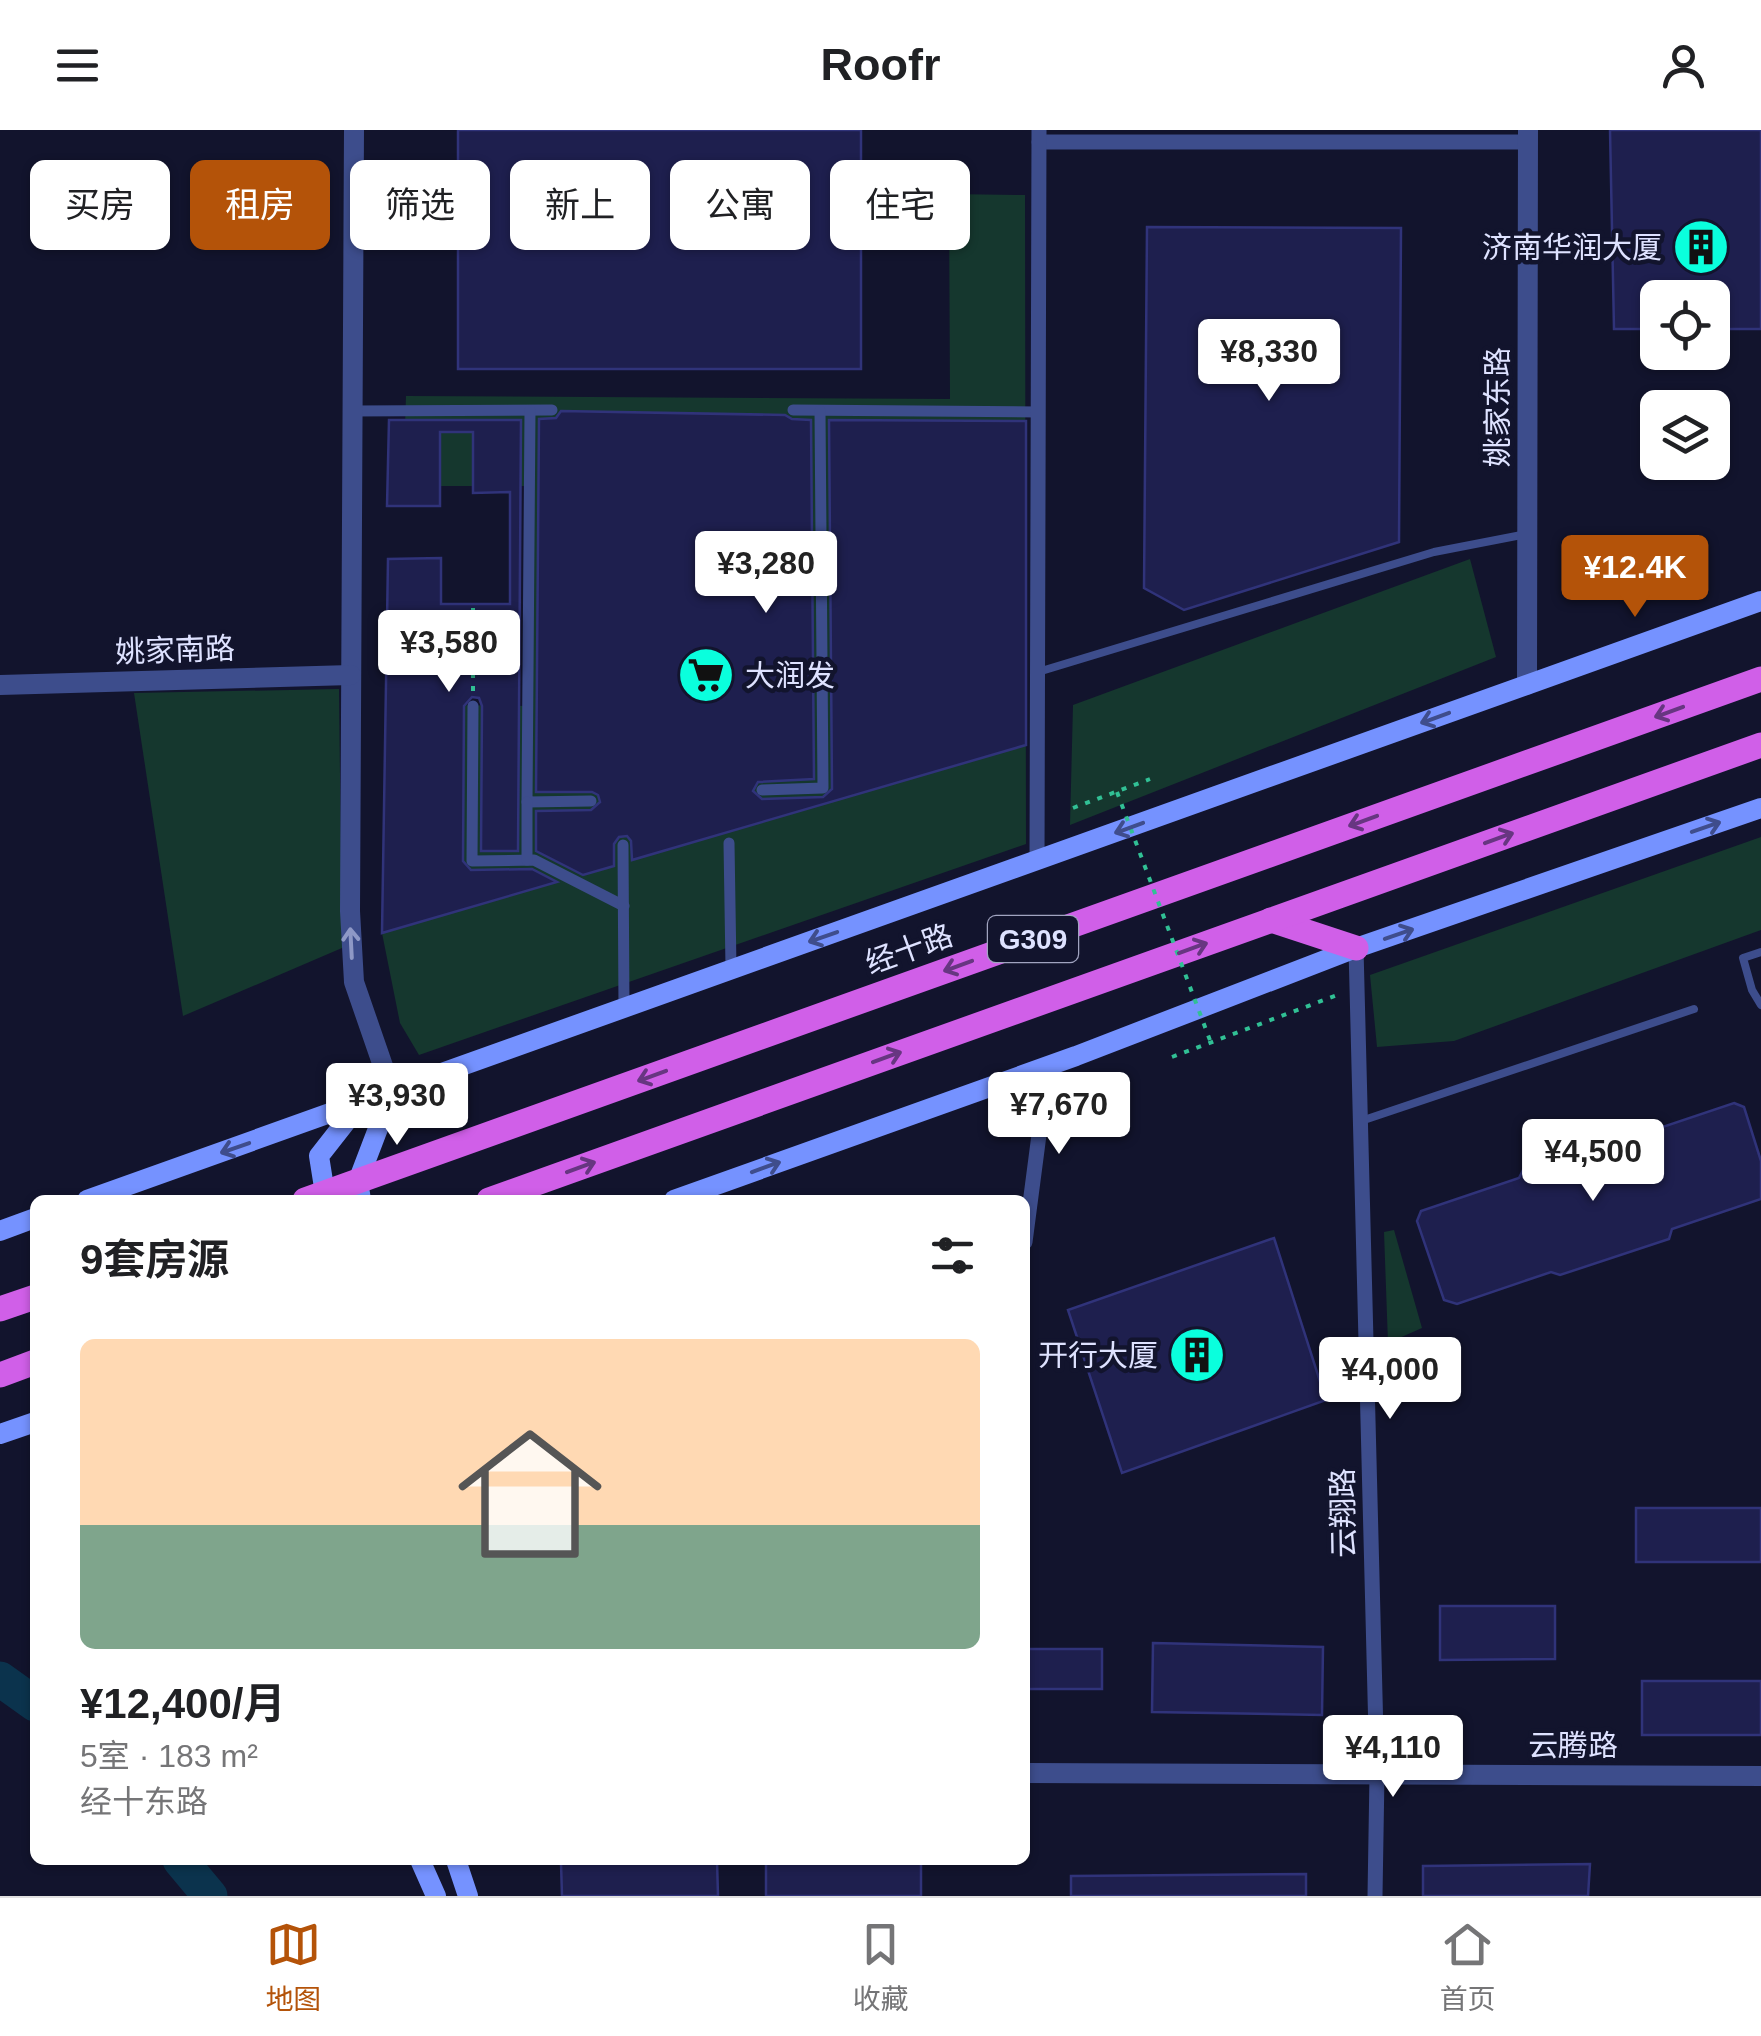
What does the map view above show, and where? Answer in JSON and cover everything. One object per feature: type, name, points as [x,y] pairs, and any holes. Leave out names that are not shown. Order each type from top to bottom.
[{"type":"highway","name":"经十路","points":[[334,1195],[360,1190],[1761,679]]},
{"type":"highway","name":"G309","points":[[503,1195],[1761,745]]},
{"type":"highway","points":[[1271,920],[1356,948]]},
{"type":"highway","points":[[0,1309],[30,1299]]},
{"type":"highway","points":[[0,1375],[30,1364]]},
{"type":"main road","name":"经十路","points":[[360,1104],[1761,601]]},
{"type":"main road","points":[[688,1195],[1048,1066],[1356,948],[1761,808]]},
{"type":"main road","points":[[360,1190],[392,1092]]},
{"type":"main road","points":[[318,1195],[319,1156],[360,1104]]},
{"type":"main road","points":[[101,1195],[360,1104]]},
{"type":"main road","points":[[0,1231],[30,1220]]},
{"type":"main road","points":[[0,1434],[30,1424]]},
{"type":"main road","points":[[422,1865],[436,1896]]},
{"type":"main road","points":[[458,1865],[468,1896]]},
{"type":"street","points":[[354,130],[350,911],[354,982],[392,1092]]},
{"type":"street","points":[[1037,860],[1039,136],[1528,136]]},
{"type":"street","name":"姚家东路","points":[[1526,685],[1528,136]]},
{"type":"street","points":[[353,410],[552,410]]},
{"type":"street","points":[[527,860],[530,410]]},
{"type":"street","points":[[794,410],[1038,412]]},
{"type":"street","points":[[762,790],[822,788],[820,410]]},
{"type":"street","name":"姚家南路","points":[[0,686],[351,674]]},
{"type":"street","points":[[473,706],[472,861],[534,860],[624,906]]},
{"type":"street","points":[[527,802],[591,801]]},
{"type":"street","points":[[729,842],[732,968]]},
{"type":"street","points":[[623,845],[624,1008]]},
{"type":"street","name":"云翔路","points":[[1356,948],[1376,1896]]},
{"type":"street","points":[[1030,1204],[1048,1066]]},
{"type":"street","name":"云腾路","points":[[1030,1772],[1761,1776]]},
{"type":"lane","points":[[1038,672],[1434,552],[1527,534]]},
{"type":"lane","points":[[1761,952],[1744,958],[1752,990],[1761,1005]]},
{"type":"lane","points":[[1360,1121],[1694,1009]]},
{"type":"path","points":[[473,706],[474,604]]},
{"type":"path","points":[[1073,808],[1150,779]]},
{"type":"path","points":[[1117,792],[1211,1043]]},
{"type":"path","points":[[1172,1057],[1357,988]]},
{"type":"green space","name":"大润发","points":[[970,194],[1025,195],[1026,844],[419,1055],[400,1023],[382,933],[388,559],[441,558],[441,705],[529,706],[532,486],[403,486],[406,396],[950,399],[949,250],[970,250]]},
{"type":"green space","points":[[1470,559],[1496,657],[1070,825],[1073,705]]},
{"type":"green space","points":[[339,689],[342,948],[183,1016],[134,693]]},
{"type":"green space","points":[[1761,837],[1761,930],[1454,1041],[1377,1047],[1370,975]]},
{"type":"green space","points":[[1394,1230],[1422,1328],[1388,1343],[1384,1232]]},
{"type":"building","points":[[458,130],[861,130],[861,160],[830,160],[830,250],[861,250],[861,369],[458,369],[458,250],[490,250],[490,160],[458,160]]},
{"type":"building","points":[[1610,130],[1761,130],[1761,329],[1730,329],[1730,280],[1640,280],[1640,329],[1614,329]]},
{"type":"building","points":[[1147,227],[1401,228],[1399,542],[1184,610],[1144,588]]},
{"type":"building","name":"大润发","points":[[561,411],[785,415],[811,420],[814,779],[758,782],[753,791],[762,799],[823,797],[832,789],[829,420],[1026,421],[1026,745],[632,860],[631,841],[627,836],[619,837],[614,844],[614,866],[583,875],[536,851],[536,811],[591,810],[600,802],[592,792],[536,792],[539,419],[556,418]]},
{"type":"building","points":[[389,420],[521,420],[518,851],[481,851],[482,706],[479,698],[472,697],[464,706],[463,861],[471,870],[532,869],[557,882],[382,933],[388,559],[441,558],[441,604],[510,604],[510,492],[473,493],[473,432],[440,432],[440,506],[387,506]]},
{"type":"building","points":[[1734,1103],[1744,1107],[1761,1161],[1761,1199],[1672,1229],[1669,1239],[1560,1275],[1551,1272],[1457,1304],[1444,1300],[1417,1221],[1421,1211],[1519,1178],[1524,1168],[1626,1133],[1636,1136]]},
{"type":"building","name":"开行大厦","points":[[1274,1238],[1326,1400],[1122,1473],[1068,1310]]},
{"type":"building","points":[[1636,1508],[1761,1508],[1761,1562],[1636,1562]]},
{"type":"building","points":[[1440,1606],[1555,1606],[1555,1659],[1440,1660]]},
{"type":"building","points":[[1153,1643],[1323,1647],[1322,1715],[1152,1712]]},
{"type":"building","points":[[1030,1649],[1102,1649],[1102,1689],[1030,1689]]},
{"type":"building","points":[[1642,1681],[1761,1681],[1761,1735],[1642,1735]]},
{"type":"building","points":[[1590,1864],[1588,1896],[1423,1896],[1423,1866]]},
{"type":"building","points":[[561,1865],[717,1865],[718,1896],[562,1896]]},
{"type":"building","points":[[766,1865],[921,1865],[921,1896],[766,1896]]},
{"type":"building","points":[[1306,1874],[1306,1896],[1071,1896],[1071,1876]]},
{"type":"waterway","points":[[0,1679],[30,1700]]},
{"type":"waterway","points":[[184,1865],[210,1896]]},
{"type":"place","name":"济南华润大厦","points":[[1701,247]]},
{"type":"place","name":"大润发","points":[[706,675]]},
{"type":"place","name":"开行大厦","points":[[1197,1355]]}]
